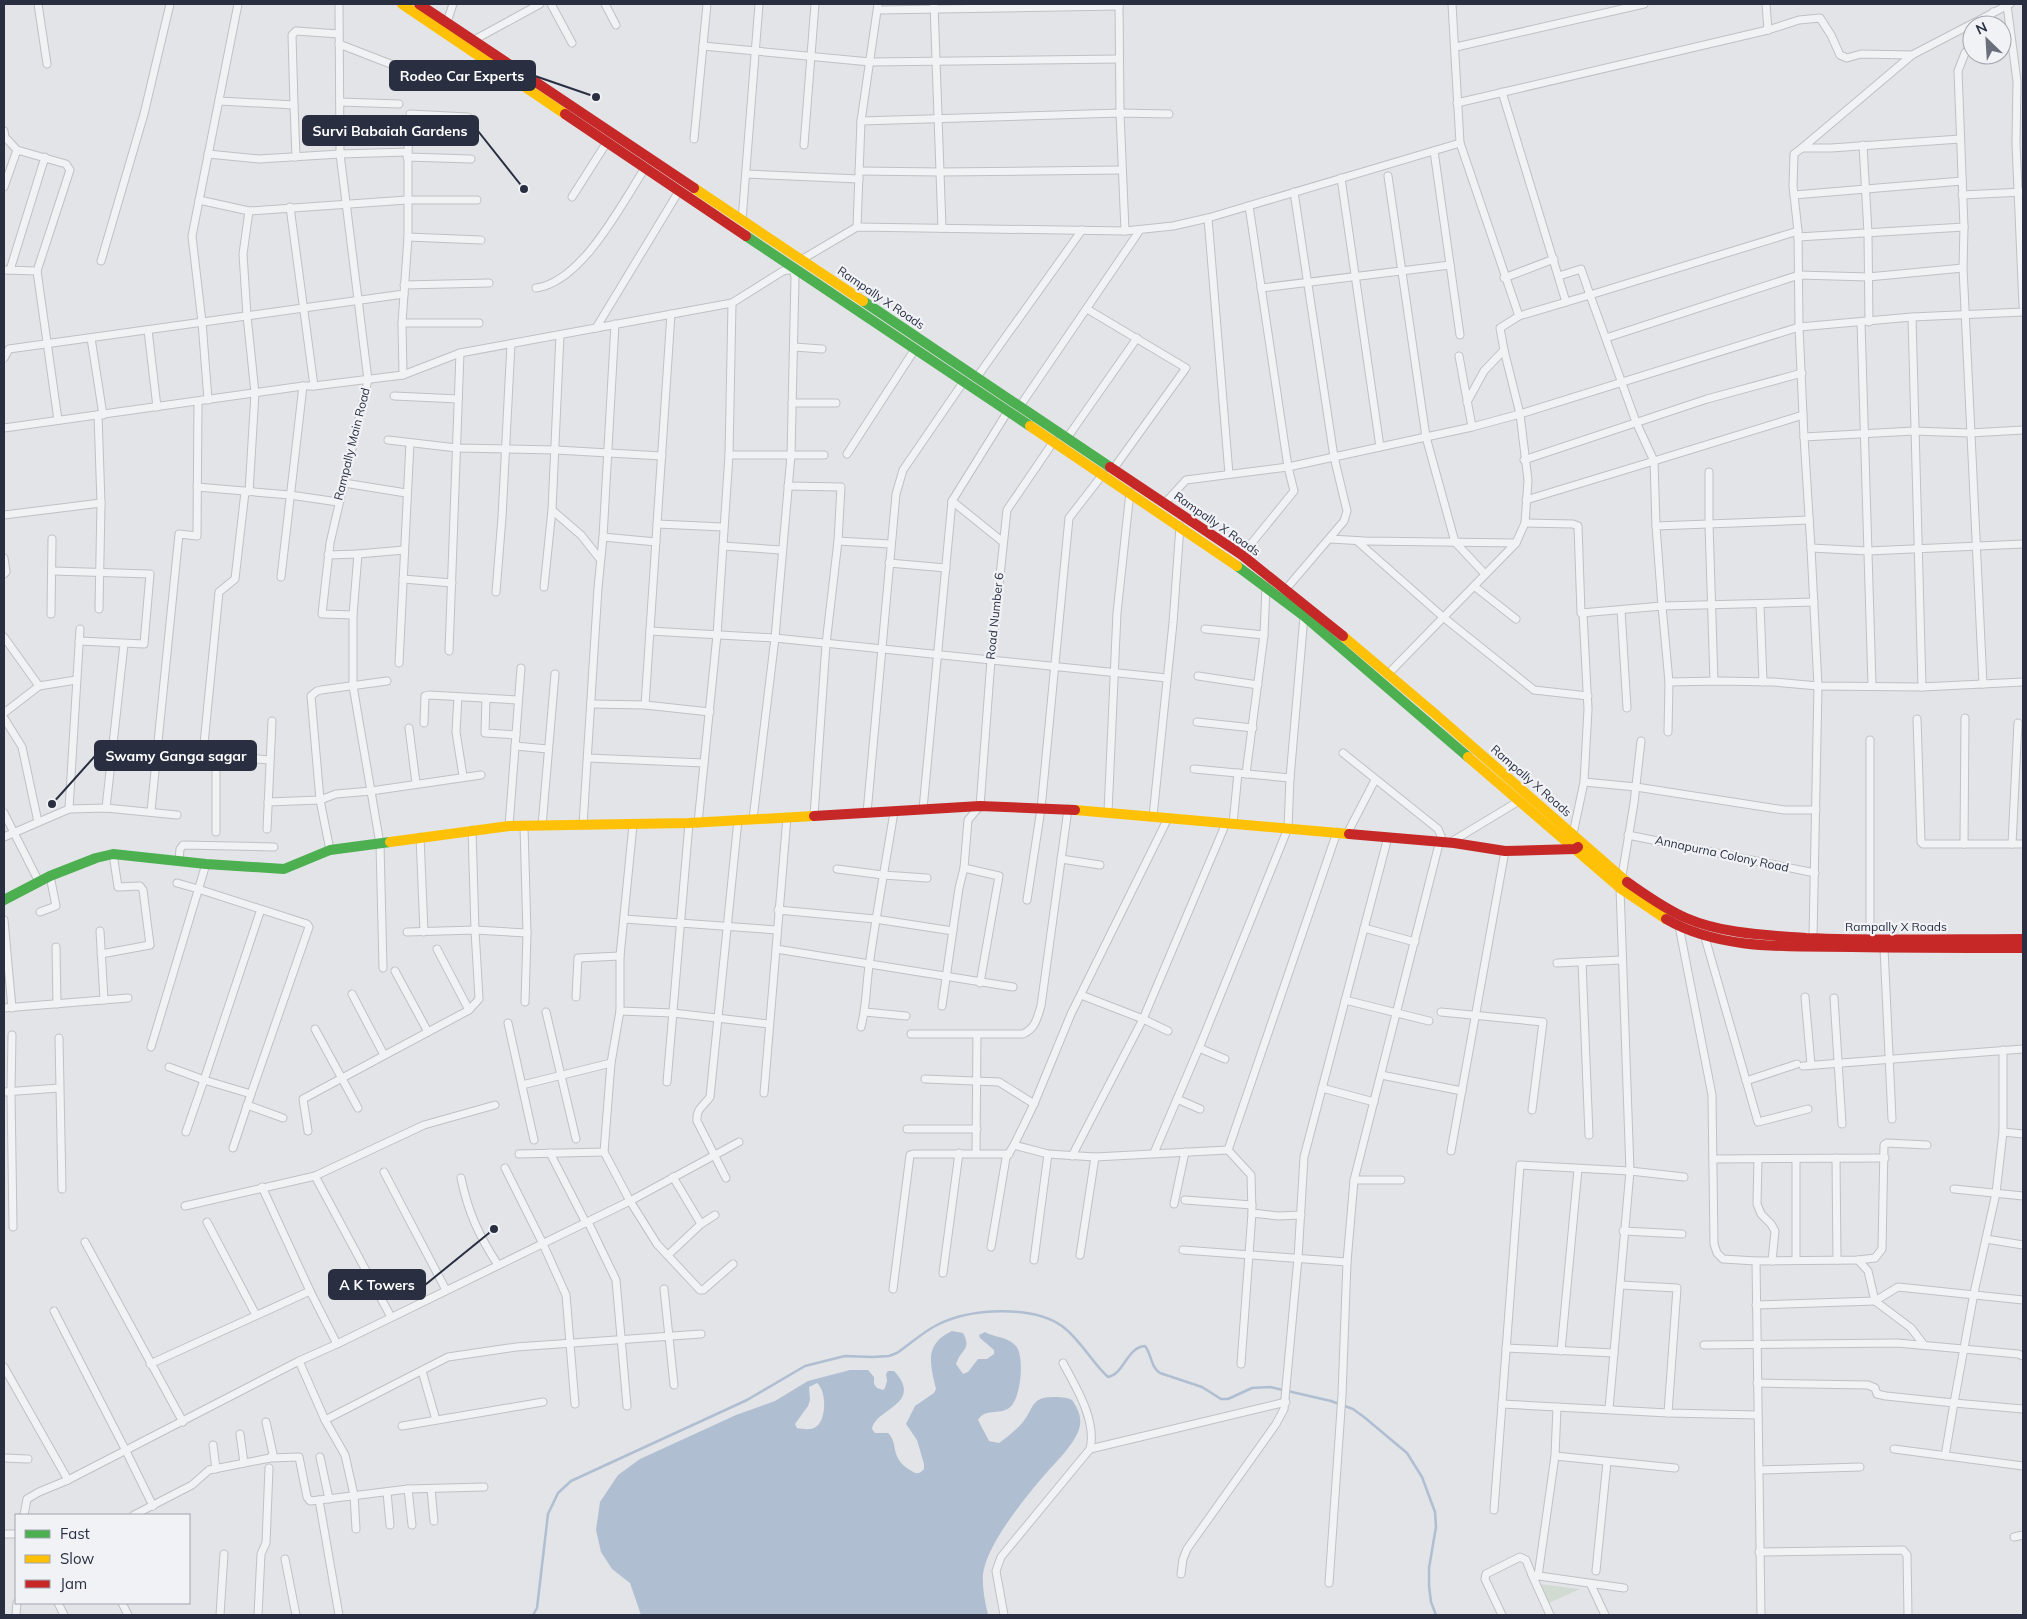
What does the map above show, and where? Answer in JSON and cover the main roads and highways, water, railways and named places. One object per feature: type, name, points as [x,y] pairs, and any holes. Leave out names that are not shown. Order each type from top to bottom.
[{"type":"main road","points":[[402,4],[964,380],[1008,412],[1130,492],[1266,586],[1304,616],[1519,801],[1579,846],[1659,915],[1680,926],[1704,934],[1740,942],[1812,947],[2023,948]]},
{"type":"main road","name":"Rampally X Roads","points":[[419,4],[1242,555],[1388,674],[1573,834],[1579,846]]},
{"type":"main road","points":[[4,900],[50,876],[96,858],[113,854],[206,864],[284,869],[330,850],[509,826],[693,823],[980,806],[1068,809],[1348,832],[1446,842],[1505,851],[1579,846]]},
{"type":"main road","name":"Rampally X Roads","points":[[1620,883],[1686,918],[1710,926],[1745,933],[1813,938],[2023,940]]},
{"type":"water","points":[[952,1331],[963,1333],[966,1346],[956,1364],[963,1374],[968,1372],[978,1359],[987,1359],[994,1354],[994,1350],[980,1338],[979,1335],[985,1332],[1009,1340],[1019,1351],[1021,1368],[1019,1388],[1013,1403],[1005,1410],[984,1414],[978,1420],[989,1441],[999,1443],[1015,1431],[1034,1404],[1041,1399],[1063,1397],[1072,1400],[1080,1419],[1078,1432],[1072,1442],[1009,1520],[992,1548],[983,1574],[983,1590],[988,1615],[641,1615],[630,1583],[612,1569],[601,1552],[596,1530],[600,1502],[618,1475],[640,1459],[736,1415],[775,1401],[808,1381],[850,1370],[868,1370],[874,1377],[874,1384],[877,1388],[883,1390],[887,1381],[886,1374],[888,1371],[894,1371],[902,1382],[904,1391],[901,1399],[875,1422],[872,1429],[875,1433],[888,1433],[899,1460],[910,1470],[919,1473],[924,1469],[924,1464],[917,1440],[906,1424],[915,1406],[934,1393],[936,1389],[931,1356],[933,1348],[943,1336]],"holes":[[[817,1383],[824,1399],[821,1420],[814,1428],[797,1428],[795,1424],[810,1400],[809,1387]]]},
{"type":"waterway","points":[[533,1615],[537,1608],[548,1514],[558,1493],[571,1481],[747,1400],[805,1366],[845,1356],[889,1356],[897,1353],[937,1325],[951,1319],[983,1312],[1001,1311],[1034,1315],[1049,1319],[1062,1326],[1075,1338],[1108,1377],[1118,1371],[1134,1351],[1139,1347],[1145,1346],[1154,1367],[1160,1373],[1202,1387],[1221,1399],[1228,1399],[1252,1388],[1270,1387],[1331,1401],[1353,1409],[1407,1453],[1422,1477],[1435,1512],[1436,1527],[1429,1568],[1429,1586],[1431,1602],[1436,1615]]},
{"type":"place","name":"Rodeo Car Experts","points":[[596,97]]},
{"type":"place","name":"Survi Babaiah Gardens","points":[[524,189]]},
{"type":"place","name":"Swamy Ganga sagar","points":[[52,804]]},
{"type":"place","name":"A K Towers","points":[[494,1229]]}]
